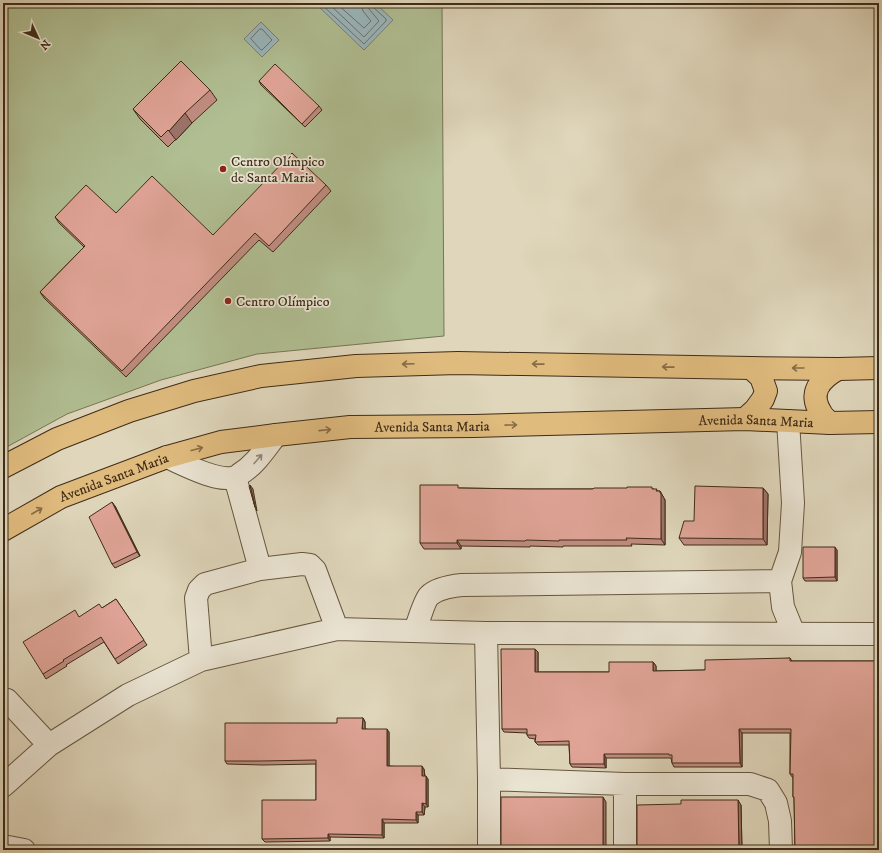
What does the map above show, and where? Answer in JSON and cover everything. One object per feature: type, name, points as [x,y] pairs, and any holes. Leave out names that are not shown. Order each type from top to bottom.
[{"type":"main road","points":[[3,467],[57,439],[129,411],[194,392],[261,376],[356,366],[458,363],[751,368],[879,368]]},
{"type":"main road","points":[[745,419],[755,410],[763,399],[766,391],[761,378],[751,368]]},
{"type":"main road","points":[[830,423],[821,413],[816,402],[815,392],[823,379],[838,369]]},
{"type":"main road","name":"Avenida Santa Maria","points":[[3,530],[61,497],[167,457],[221,442],[276,435],[350,427],[474,426],[745,419],[830,423],[879,422]]},
{"type":"street","points":[[788,421],[793,503],[790,552],[780,581],[783,607],[794,634]]},
{"type":"street","points":[[167,457],[212,476],[224,478],[235,477],[249,468],[276,435]]},
{"type":"street","points":[[235,477],[260,569]]},
{"type":"street","points":[[201,660],[196,598],[199,590],[205,584],[260,569],[302,564],[310,565],[315,570],[337,629]]},
{"type":"street","points":[[414,631],[429,596],[450,586],[780,581]]},
{"type":"street","points":[[3,786],[49,745],[128,695],[201,660],[337,629],[486,633],[879,634]]},
{"type":"street","points":[[486,633],[489,850]]},
{"type":"street","points":[[3,699],[6,700],[49,745]]},
{"type":"street","points":[[489,779],[625,784],[750,784],[768,790],[776,803],[780,821],[780,850]]},
{"type":"street","points":[[625,784],[625,850]]},
{"type":"street","points":[[3,846],[24,850]]},
{"type":"green space","name":"Centro Olímpico de Santa Maria","points":[[3,3],[442,3],[444,336],[257,354],[161,380],[67,414],[3,449]]},
{"type":"water","points":[[315,3],[375,3],[393,20],[364,50]]},
{"type":"water","points":[[261,22],[279,40],[262,57],[244,39]]},
{"type":"building","points":[[181,61],[210,90],[185,113],[169,131],[168,130],[161,137],[133,109]]},
{"type":"building","points":[[275,64],[319,106],[302,124],[259,81]]},
{"type":"building","points":[[292,153],[326,185],[269,246],[255,233],[122,371],[40,292],[85,246],[55,217],[86,185],[116,213],[152,176],[213,235]]},
{"type":"building","points":[[250,485],[255,507],[249,486]]},
{"type":"building","points":[[420,485],[458,485],[458,488],[526,489],[652,487],[652,489],[657,489],[656,491],[660,491],[661,493],[661,539],[626,538],[627,540],[559,541],[457,540],[457,543],[420,543]]},
{"type":"building","points":[[695,486],[763,488],[763,539],[679,538],[684,521],[694,521]]},
{"type":"building","points":[[112,502],[137,552],[112,564],[89,517]]},
{"type":"building","points":[[803,547],[835,547],[835,577],[803,578]]},
{"type":"building","points":[[116,599],[144,640],[115,659],[101,637],[43,674],[23,642],[75,610],[79,617],[99,604],[102,608]]},
{"type":"building","points":[[501,649],[535,649],[535,672],[609,672],[609,662],[653,662],[653,671],[705,670],[705,660],[790,658],[790,661],[879,661],[879,831],[876,831],[876,850],[795,850],[793,774],[790,774],[791,729],[739,729],[740,763],[672,763],[672,755],[669,754],[604,754],[604,764],[570,764],[569,741],[535,742],[536,735],[527,735],[527,729],[502,729]]},
{"type":"building","points":[[337,718],[363,718],[362,729],[387,729],[387,766],[422,766],[422,776],[426,776],[426,804],[422,803],[422,812],[416,812],[416,820],[382,819],[382,835],[328,834],[328,838],[262,839],[262,800],[316,800],[316,760],[225,761],[225,723],[337,723]]},
{"type":"building","points":[[501,797],[603,797],[603,850],[501,850]]},
{"type":"building","points":[[681,800],[738,800],[739,850],[643,850],[643,847],[637,847],[637,805],[681,804]]},
{"type":"place","name":"Centro Olímpico de Santa Maria","points":[[223,169]]},
{"type":"place","name":"Centro Olímpico","points":[[228,301]]}]
